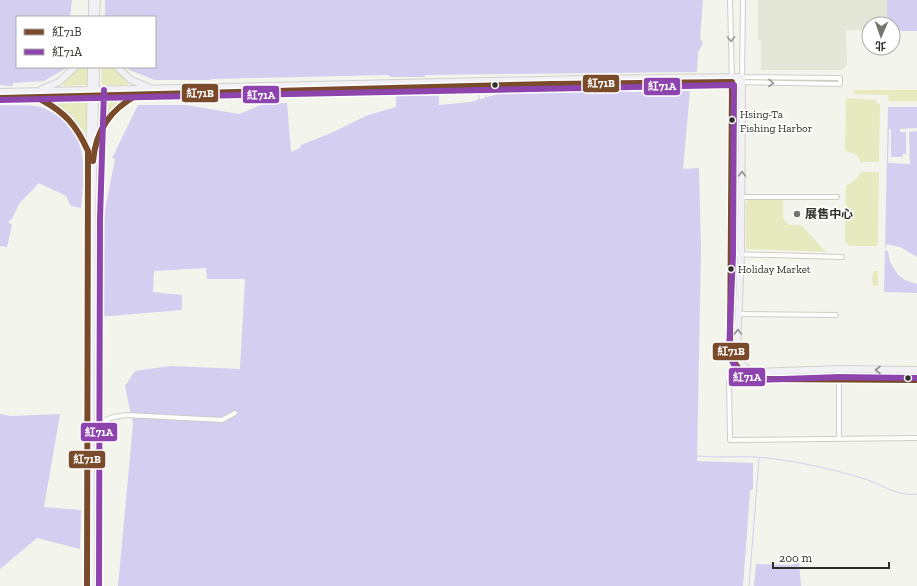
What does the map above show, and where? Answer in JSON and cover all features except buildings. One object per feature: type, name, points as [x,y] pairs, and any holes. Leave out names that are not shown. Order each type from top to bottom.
[{"type":"main road","points":[[92,0],[94,16]]},
{"type":"main road","points":[[94,16],[97,0]]},
{"type":"main road","points":[[0,98],[35,94],[59,82],[74,68]]},
{"type":"main road","points":[[91,68],[94,93],[94,144],[91,586]]},
{"type":"main road","points":[[87,586],[88,151],[96,68]]},
{"type":"main road","points":[[118,68],[137,84],[156,89]]},
{"type":"main road","points":[[732,80],[730,354],[735,367],[740,373],[755,379],[917,380]]},
{"type":"main road","points":[[94,93],[156,89],[742,80],[742,197],[738,354],[741,363],[749,370],[769,372],[839,369],[917,370]]},
{"type":"main road","points":[[0,92],[35,94],[139,94],[481,83]]},
{"type":"main road","points":[[35,94],[58,108],[70,118],[88,151]]},
{"type":"main road","points":[[94,144],[110,112],[125,101],[139,94]]},
{"type":"street","points":[[730,0],[732,80]]},
{"type":"street","points":[[742,80],[743,0]]},
{"type":"street","points":[[840,78],[840,84],[742,80],[840,78]]},
{"type":"street","points":[[742,197],[837,197]]},
{"type":"street","points":[[731,254],[842,257]]},
{"type":"street","points":[[739,314],[836,315]]},
{"type":"street","points":[[839,369],[839,439]]},
{"type":"street","points":[[729,382],[730,440],[917,438]]},
{"type":"street","points":[[92,424],[114,417],[127,415],[222,420],[235,413]]},
{"type":"shaded area","points":[[0,0],[72,0],[70,16],[16,16],[16,68],[66,68],[44,81],[13,83],[13,86],[0,85]]},
{"type":"shaded area","points":[[105,0],[703,0],[700,38],[703,44],[698,52],[697,72],[426,75],[424,77],[391,77],[388,75],[211,80],[155,80],[129,70],[128,68],[156,68],[156,16],[105,16]]},
{"type":"shaded area","points":[[758,0],[887,0],[887,16],[861,16],[861,31],[846,30],[847,64],[842,70],[761,70],[761,40],[758,40]]},
{"type":"shaded area","points":[[887,0],[917,0],[917,31],[901,31],[901,16],[887,16]]},
{"type":"shaded area","points":[[626,90],[627,92],[690,91],[683,169],[699,168],[701,249],[697,461],[753,463],[753,489],[750,491],[743,586],[118,586],[133,424],[125,386],[135,371],[171,366],[240,369],[245,279],[207,279],[206,268],[154,271],[153,292],[182,295],[182,310],[98,317],[103,221],[115,159],[112,158],[138,105],[186,105],[239,114],[263,104],[287,103],[291,152],[300,148],[301,145],[331,133],[368,115],[396,107],[396,96],[439,95],[439,105],[471,102],[501,93]]},
{"type":"shaded area","points":[[0,105],[39,107],[58,116],[69,126],[77,137],[83,163],[81,208],[71,206],[66,196],[39,183],[19,204],[12,219],[8,222],[12,225],[7,247],[0,246]]},
{"type":"shaded area","points":[[888,107],[917,107],[917,293],[884,292]]},
{"type":"shaded area","points":[[0,414],[11,416],[60,414],[44,507],[81,510],[80,549],[37,538],[0,569]]},
{"type":"shaded area","points":[[797,560],[799,561],[801,586],[754,586],[756,564],[791,565]]},
{"type":"green space","points":[[79,68],[89,68],[89,85],[64,86],[64,81]]},
{"type":"green space","points":[[101,68],[115,68],[129,82],[128,85],[102,84]]},
{"type":"green space","points":[[737,88],[740,113],[739,249],[737,249],[734,110]]},
{"type":"green space","points":[[853,90],[917,90],[917,101],[889,101],[888,95],[854,94]]},
{"type":"green space","points":[[120,97],[122,99],[111,110],[102,123],[100,121],[101,98]]},
{"type":"green space","points":[[846,98],[875,100],[880,105],[879,162],[861,162],[857,155],[845,151]]},
{"type":"green space","points":[[59,100],[88,101],[87,133],[84,132],[72,115],[57,105]]},
{"type":"green space","points":[[861,172],[879,172],[878,246],[849,246],[845,241],[846,186],[855,180]]},
{"type":"green space","points":[[749,199],[783,200],[783,218],[789,225],[801,225],[826,252],[746,249],[746,202]]},
{"type":"green space","points":[[874,271],[878,271],[878,286],[873,286],[872,279]]},
{"type":"green space","points":[[875,372],[917,373],[917,379],[850,376]]},
{"type":"pier","points":[[917,128],[917,131],[909,132],[910,164],[888,163],[889,129],[891,129],[891,157],[902,157],[903,154],[906,154],[906,132],[900,132],[900,129]]},
{"type":"pier","points":[[886,244],[900,247],[917,257],[917,284],[905,280],[898,275],[890,262],[888,251],[885,251]]},
{"type":"waterway","points":[[486,89],[486,99]]},
{"type":"waterway","points":[[479,90],[479,100]]},
{"type":"waterway","points":[[697,456],[755,457],[796,462],[852,475],[904,494],[917,494]]},
{"type":"waterway","points":[[749,586],[759,459]]},
{"type":"transit line","name":"紅71B","points":[[0,98],[552,84],[732,82],[730,346],[732,357],[737,367],[749,377],[755,379],[917,380]]},
{"type":"transit line","name":"紅71A","points":[[0,100],[734,85],[733,254],[729,351],[737,370],[744,376],[755,380],[839,377],[917,378]]},
{"type":"transit line","name":"紅71A","points":[[99,586],[100,219],[104,90]]},
{"type":"transit line","name":"紅71B","points":[[93,161],[97,140],[106,122],[119,107],[137,95]]},
{"type":"transit line","name":"紅71B","points":[[40,99],[57,109],[69,120],[79,134],[88,151],[87,586]]},
{"type":"place","name":"Hsing-Ta Fishing Harbor","points":[[732,120]]},
{"type":"place","name":"展售中心","points":[[797,214]]},
{"type":"place","name":"Holiday Market","points":[[731,269]]}]
